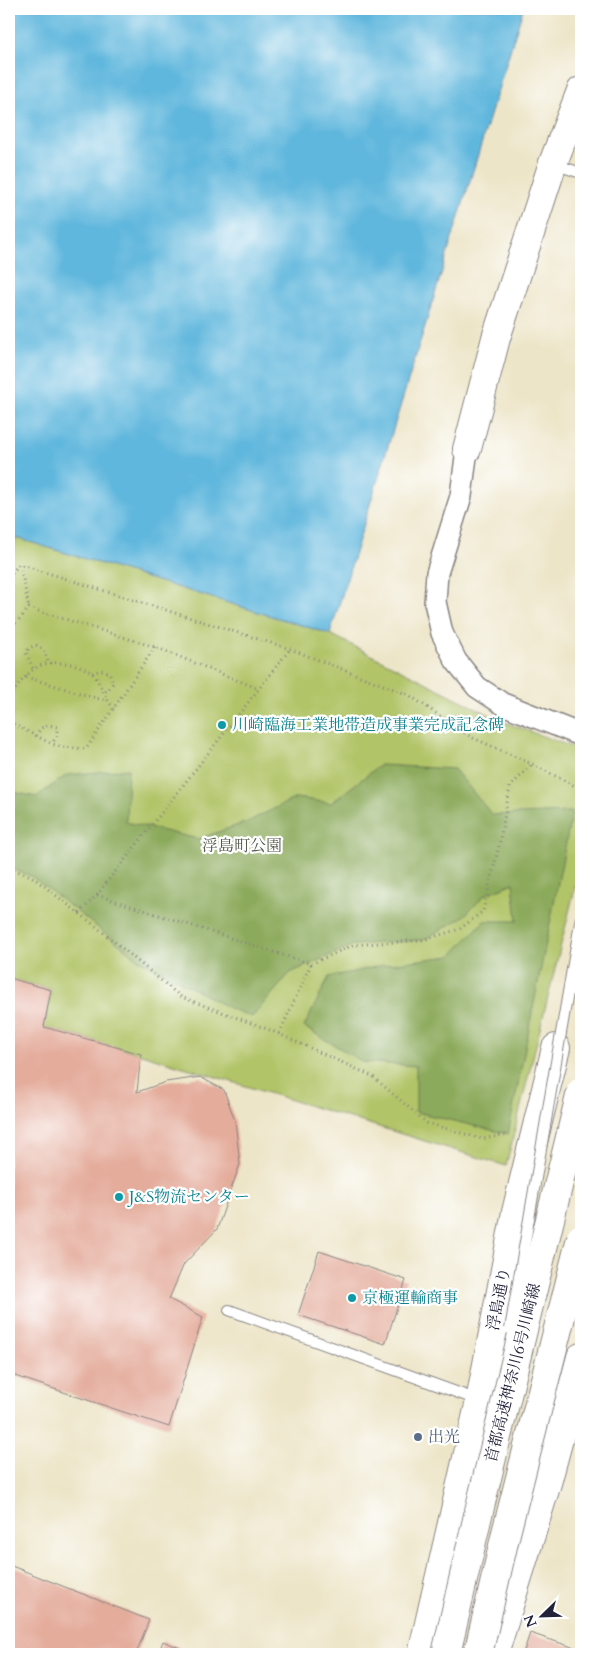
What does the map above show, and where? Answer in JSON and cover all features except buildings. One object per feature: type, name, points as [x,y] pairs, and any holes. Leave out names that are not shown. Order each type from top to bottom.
[{"type":"main road","points":[[467,449],[496,338],[553,163],[581,91]]},
{"type":"main road","name":"浮島通り","points":[[422,1654],[489,1404],[516,1212],[581,945]]},
{"type":"main road","name":"首都高速神奈川6号川崎線","points":[[446,1654],[581,1092]]},
{"type":"main road","name":"首都高速神奈川6号川崎線","points":[[478,1654],[508,1524],[581,1238]]},
{"type":"main road","points":[[494,1654],[547,1483],[552,1427],[581,1357]]},
{"type":"street","points":[[467,449],[461,496],[436,573],[435,602],[442,633],[456,661],[477,687],[503,704],[581,735]]},
{"type":"lane","points":[[553,163],[581,173]]},
{"type":"lane","points":[[508,1341],[581,917]]},
{"type":"lane","points":[[229,1310],[552,1427]]},
{"type":"lane","points":[[478,1515],[503,1370]]},
{"type":"path","points":[[9,576],[19,564]]},
{"type":"path","points":[[19,564],[29,608]]},
{"type":"path","points":[[19,564],[290,650],[409,695],[471,736],[581,789]]},
{"type":"path","points":[[9,631],[29,608]]},
{"type":"path","points":[[29,608],[155,647],[259,689]]},
{"type":"path","points":[[33,668],[26,653],[29,648],[36,645],[42,647],[48,662]]},
{"type":"path","points":[[9,722],[52,744],[62,747],[86,749],[155,647]]},
{"type":"path","points":[[79,913],[97,895],[290,650]]},
{"type":"path","points":[[9,697],[33,668],[48,662],[72,663],[92,673],[107,702]]},
{"type":"path","points":[[92,673],[101,670],[109,672],[113,684],[103,693]]},
{"type":"path","points":[[26,677],[107,702],[114,708]]},
{"type":"path","points":[[36,736],[41,728],[49,724],[57,727],[57,735],[52,744]]},
{"type":"path","points":[[279,1034],[311,964],[353,945],[423,940],[460,930],[483,911],[499,846],[510,787],[532,764]]},
{"type":"path","points":[[9,868],[31,876],[79,913],[181,998],[279,1034],[372,1076],[426,1123],[482,1139],[508,1134],[534,1140]]},
{"type":"path","points":[[97,895],[311,964]]},
{"type":"green space","name":"浮島町公園","points":[[17,538],[330,634],[504,722],[581,750],[581,864],[506,1166],[141,1054],[44,1027],[51,990],[9,978],[9,548]]},
{"type":"green space","points":[[380,765],[454,769],[492,815],[572,812],[508,1134],[416,1112],[416,1066],[363,1062],[304,1027],[329,977],[389,964],[451,956],[484,921],[517,921],[513,883],[485,895],[463,917],[423,940],[353,945],[290,973],[252,1017],[229,1008],[137,958],[31,876],[9,868],[9,791],[36,797],[67,775],[128,769],[126,822],[198,839],[247,822],[296,798],[331,803]]},
{"type":"water","points":[[9,9],[523,9],[330,634],[17,538],[9,548]]},
{"type":"place","name":"川崎臨海工業地帯造成事業完成記念碑","points":[[222,725]]},
{"type":"place","name":"J&S物流センター","points":[[119,1197]]},
{"type":"place","name":"京極運輸商事","points":[[352,1298]]},
{"type":"place","name":"出光","points":[[418,1437]]}]
